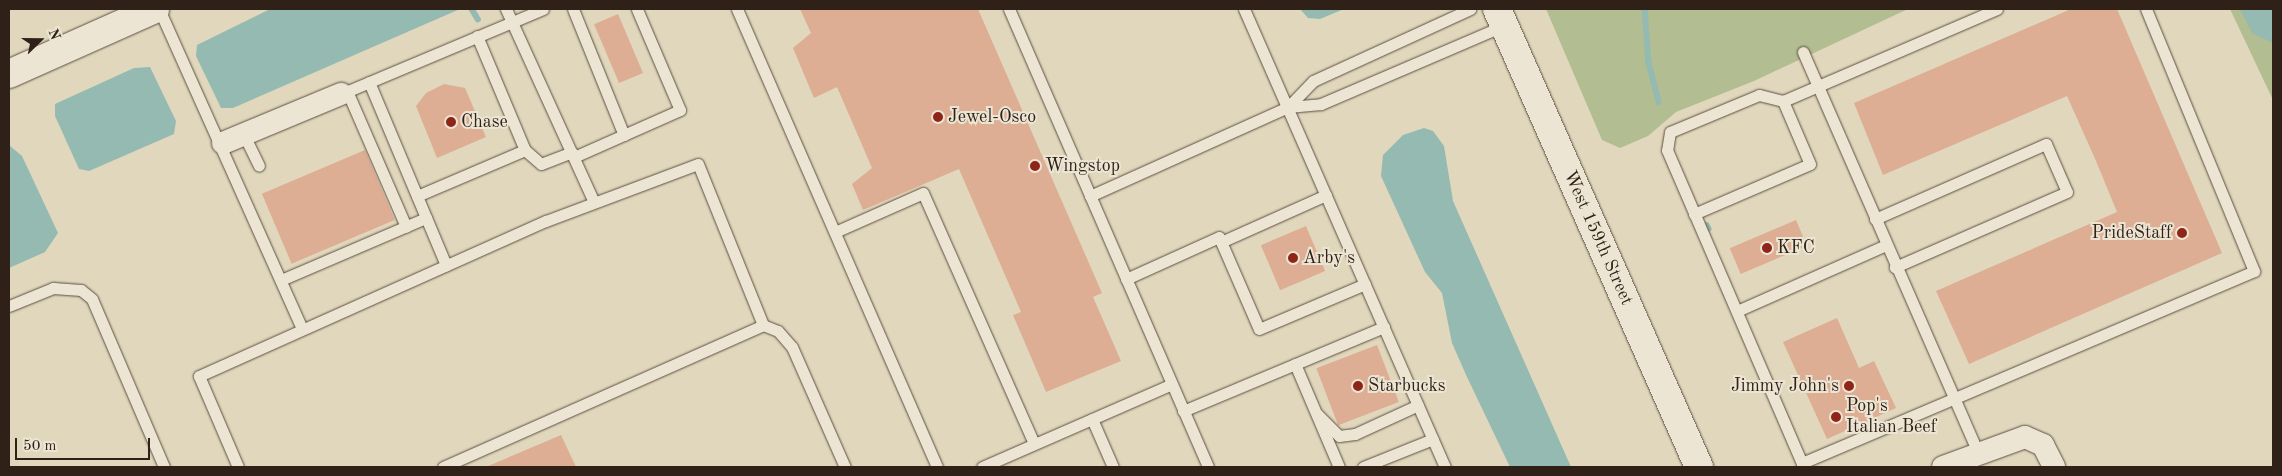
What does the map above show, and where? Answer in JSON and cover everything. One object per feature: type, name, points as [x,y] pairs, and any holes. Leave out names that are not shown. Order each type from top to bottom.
[{"type":"main road","points":[[9,74],[132,14],[157,9]]},
{"type":"main road","name":"West 159th Street","points":[[1501,17],[1699,467]]},
{"type":"street","points":[[223,144],[344,93]]},
{"type":"street","points":[[1943,467],[1982,460],[2025,437],[2043,444],[2054,467]]},
{"type":"lane","points":[[157,9],[223,144],[302,329]]},
{"type":"lane","points":[[506,9],[594,202]]},
{"type":"lane","points":[[406,227],[344,93],[543,9]]},
{"type":"lane","points":[[573,9],[624,134]]},
{"type":"lane","points":[[477,36],[525,150],[541,164],[573,154],[680,110],[637,9]]},
{"type":"lane","points":[[737,9],[937,467]]},
{"type":"lane","points":[[1009,9],[1208,467]]},
{"type":"lane","points":[[1244,9],[1445,467]]},
{"type":"lane","points":[[1288,107],[1313,81],[1470,9]]},
{"type":"lane","points":[[1997,9],[1783,101],[1759,95],[1670,132],[1666,150],[1802,463],[2254,271],[2146,9]]},
{"type":"lane","points":[[1090,196],[1288,107],[1321,104],[1501,17]]},
{"type":"lane","points":[[1803,52],[1952,399],[1982,460]]},
{"type":"lane","points":[[370,82],[446,265]]},
{"type":"lane","points":[[1694,214],[1810,164],[1783,101]]},
{"type":"lane","points":[[244,135],[259,166]]},
{"type":"lane","points":[[1875,219],[2046,144],[2067,192],[1895,267]]},
{"type":"lane","points":[[417,196],[525,150]]},
{"type":"lane","points":[[238,467],[199,376],[446,265],[594,202],[698,164],[763,325]]},
{"type":"lane","points":[[835,232],[923,193],[1034,444]]},
{"type":"lane","points":[[1221,242],[1326,195]]},
{"type":"lane","points":[[281,280],[426,218]]},
{"type":"lane","points":[[1126,279],[1219,237],[1259,329],[1365,284]]},
{"type":"lane","points":[[1737,311],[1886,246]]},
{"type":"lane","points":[[9,306],[53,288],[81,290],[92,299],[164,467]]},
{"type":"lane","points":[[443,467],[763,325],[778,331],[792,347],[845,467]]},
{"type":"lane","points":[[1184,411],[1384,326]]},
{"type":"lane","points":[[1295,364],[1318,414],[1339,467]]},
{"type":"lane","points":[[982,467],[1172,384]]},
{"type":"lane","points":[[1318,414],[1339,436],[1355,434],[1418,405]]},
{"type":"lane","points":[[1092,419],[1113,467]]},
{"type":"lane","points":[[1363,467],[1433,439]]},
{"type":"green space","points":[[1546,9],[1908,9],[1754,81],[1676,112],[1648,136],[1620,148],[1602,140]]},
{"type":"green space","points":[[2230,9],[2273,9],[2273,100]]},
{"type":"water","points":[[270,9],[460,9],[233,108],[221,108],[196,56],[197,45]]},
{"type":"water","points":[[1300,9],[1344,9],[1320,19],[1308,18]]},
{"type":"water","points":[[2240,9],[2273,9],[2273,43],[2252,33]]},
{"type":"water","points":[[150,67],[176,121],[174,134],[89,171],[79,169],[55,116],[55,104],[134,68]]},
{"type":"water","points":[[1424,128],[1433,131],[1444,146],[1453,201],[1571,467],[1510,467],[1452,343],[1442,293],[1425,272],[1381,176],[1383,155],[1403,135]]},
{"type":"water","points":[[9,145],[22,156],[58,233],[45,252],[9,268]]},
{"type":"building","name":"Jewel-Osco","points":[[800,9],[978,9],[1102,293],[1093,297],[1121,361],[1046,392],[1013,315],[1021,312],[959,169],[863,210],[852,184],[872,168],[837,87],[814,98],[793,48],[811,33]]},
{"type":"building","points":[[2071,9],[2117,9],[2222,253],[1969,364],[1936,291],[2117,212],[2096,161],[2067,96],[1883,175],[1854,103]]},
{"type":"building","points":[[618,14],[643,73],[619,83],[594,24]]},
{"type":"building","name":"Chase","points":[[444,84],[465,88],[486,137],[437,158],[416,106],[426,93]]},
{"type":"building","points":[[365,150],[395,220],[292,264],[262,194]]},
{"type":"building","name":"KFC","points":[[1796,220],[1807,246],[1741,274],[1730,248]]},
{"type":"building","name":"Arby's","points":[[1306,226],[1325,271],[1280,290],[1261,245]]},
{"type":"building","points":[[1837,318],[1859,368],[1874,361],[1896,408],[1827,439],[1783,342]]},
{"type":"building","name":"Starbucks","points":[[1377,345],[1399,402],[1338,425],[1316,368]]},
{"type":"building","points":[[561,435],[576,467],[486,467]]},
{"type":"waterway","points":[[472,9],[478,19]]},
{"type":"waterway","points":[[1645,9],[1649,63],[1659,102]]},
{"type":"waterway","points":[[1707,225],[1709,229]]},
{"type":"place","name":"Jewel-Osco","points":[[938,117]]},
{"type":"place","name":"Chase","points":[[451,122]]},
{"type":"place","name":"Wingstop","points":[[1035,166]]},
{"type":"place","name":"PrideStaff","points":[[2182,233]]},
{"type":"place","name":"KFC","points":[[1767,248]]},
{"type":"place","name":"Arby's","points":[[1293,258]]},
{"type":"place","name":"Starbucks","points":[[1358,386]]},
{"type":"place","name":"Jimmy John's","points":[[1849,386]]},
{"type":"place","name":"Pop's Italian Beef","points":[[1836,417]]}]
